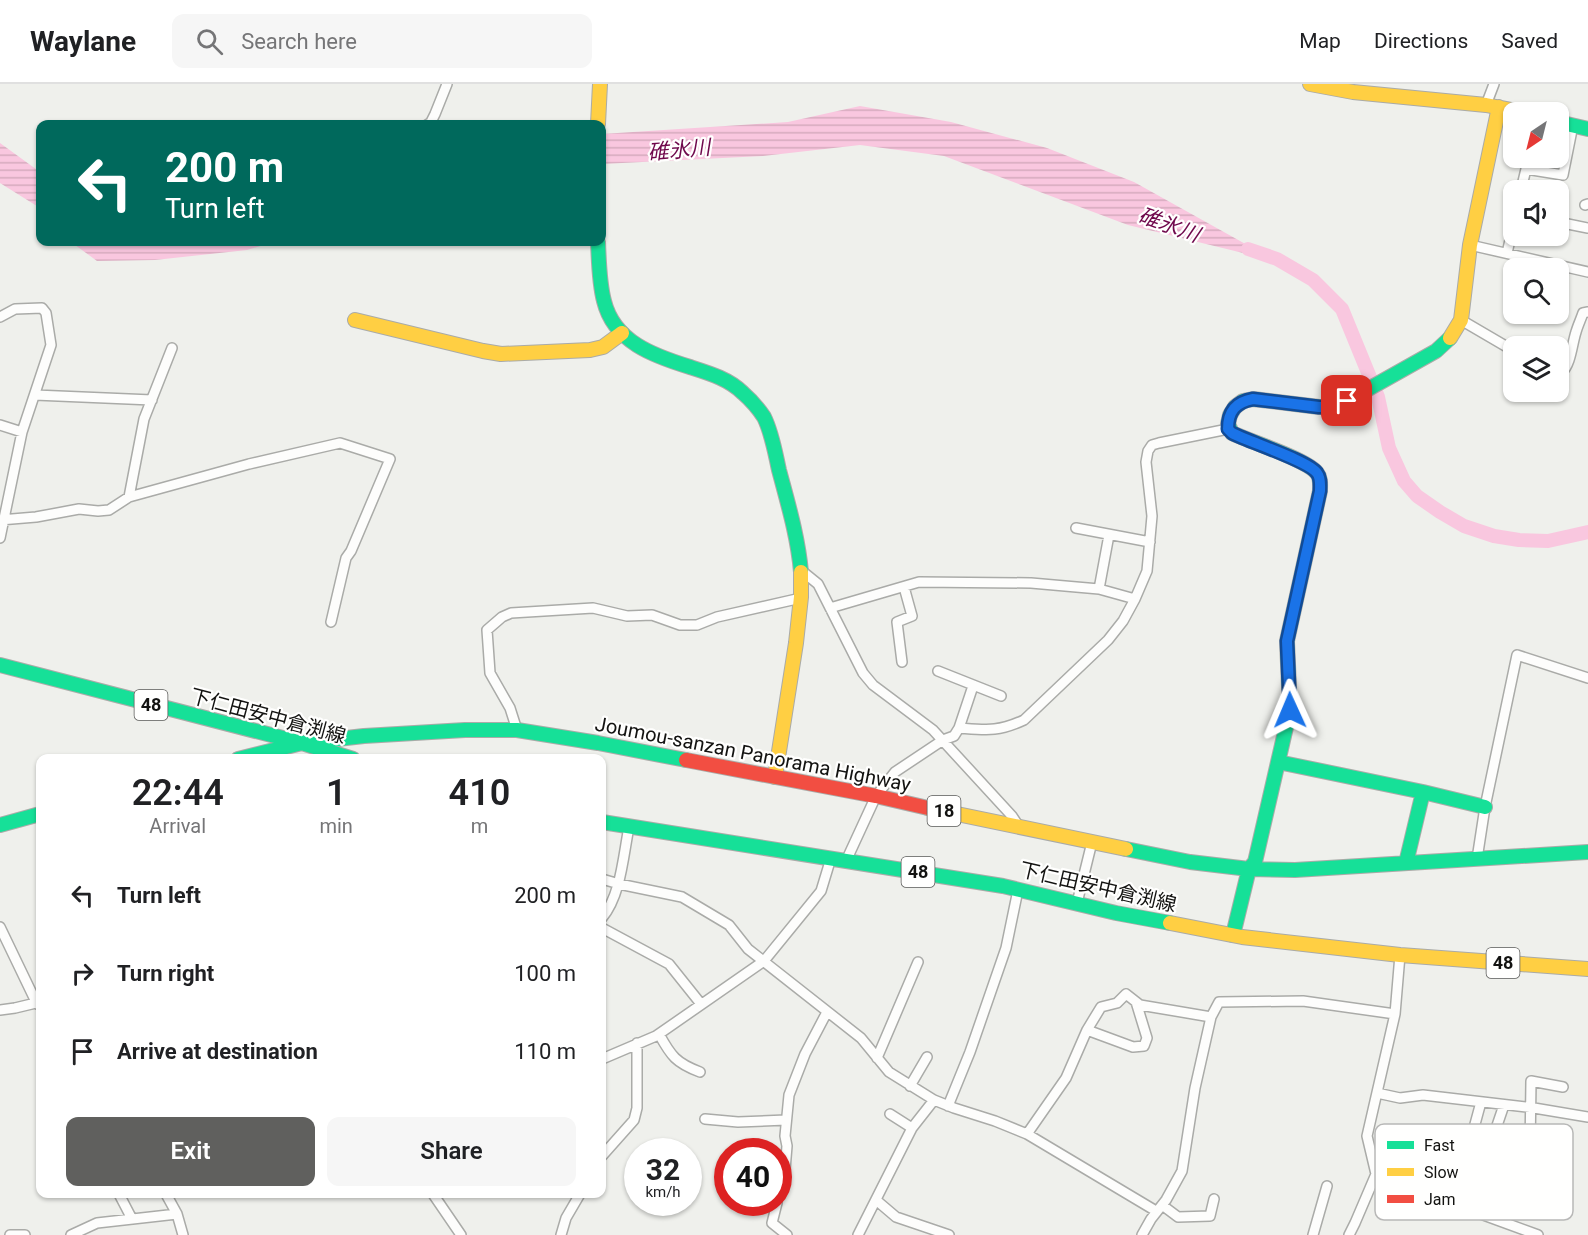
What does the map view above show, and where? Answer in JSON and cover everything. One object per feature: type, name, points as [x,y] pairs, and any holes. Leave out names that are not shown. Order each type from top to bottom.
[{"type":"main road","points":[[598,120],[600,84]]},
{"type":"main road","points":[[1310,84],[1353,92],[1503,108]]},
{"type":"main road","points":[[1233,935],[1249,869],[1255,862],[1290,710],[1287,641],[1320,491],[1320,482],[1317,472],[1306,464],[1232,433],[1228,429],[1230,414],[1243,401],[1253,399],[1319,407],[1347,401],[1436,351],[1450,338],[1461,320],[1470,244],[1492,106]]},
{"type":"main road","points":[[1569,124],[1588,129]]},
{"type":"main road","points":[[598,246],[606,304],[612,321],[622,333],[639,348],[657,357],[728,381],[745,394],[763,414],[771,438],[793,518],[802,571],[796,647],[775,777]]},
{"type":"main road","points":[[355,320],[501,354],[590,350],[603,347],[622,333]]},
{"type":"main road","name":"下仁田安中倉渕線","points":[[0,666],[337,754]]},
{"type":"main road","name":"Joumou-sanzan Panorama Highway","points":[[302,743],[419,732],[517,730],[598,743],[876,796],[1190,862],[1249,869],[1295,870],[1588,852]]},
{"type":"main road","name":"18","points":[[258,754],[302,743]]},
{"type":"main road","points":[[1278,762],[1485,807]]},
{"type":"main road","points":[[1406,863],[1423,792]]},
{"type":"main road","points":[[0,825],[36,815]]},
{"type":"main road","name":"下仁田安中倉渕線","points":[[606,823],[1018,890],[1175,925],[1233,935],[1400,955],[1588,969]]},
{"type":"street","points":[[432,120],[447,84]]},
{"type":"street","points":[[1492,106],[1494,84]]},
{"type":"street","points":[[1523,180],[1526,169],[1563,175],[1573,125]]},
{"type":"street","points":[[1569,224],[1588,228]]},
{"type":"street","points":[[1470,244],[1588,272]]},
{"type":"street","points":[[1506,253],[1508,246]]},
{"type":"street","points":[[0,317],[15,309],[42,308],[46,312],[51,345],[22,432],[0,538]]},
{"type":"street","points":[[1569,359],[1576,329],[1583,313],[1588,312]]},
{"type":"street","points":[[1461,320],[1503,345]]},
{"type":"street","points":[[129,497],[144,419],[172,348]]},
{"type":"street","points":[[35,395],[152,400]]},
{"type":"street","points":[[0,425],[22,432]]},
{"type":"street","points":[[959,728],[993,730],[1007,728],[1024,720],[1108,640],[1123,621],[1147,571],[1152,516],[1146,462],[1148,451],[1152,445],[1228,429]]},
{"type":"street","points":[[2,520],[36,517],[78,508],[98,512],[109,510],[129,497],[249,464],[340,443],[390,459],[346,558],[331,622]]},
{"type":"street","points":[[1076,528],[1150,542]]},
{"type":"street","points":[[1099,589],[1109,535]]},
{"type":"street","points":[[802,571],[818,584],[863,673],[873,685],[933,730],[1012,816],[1020,828]]},
{"type":"street","points":[[830,608],[919,582],[1031,583],[1099,589],[1135,599]]},
{"type":"street","points":[[902,662],[897,622],[912,616],[903,587]]},
{"type":"street","points":[[517,730],[510,708],[490,673],[487,630],[502,617],[511,613],[593,608],[627,616],[652,615],[680,625],[697,625],[717,617],[801,598]]},
{"type":"street","points":[[1477,859],[1485,807],[1517,655],[1588,678]]},
{"type":"street","points":[[938,671],[1000,696]]},
{"type":"street","points":[[846,861],[876,796],[895,772],[943,740],[954,736],[959,728],[973,686]]},
{"type":"street","points":[[606,912],[619,884],[629,827]]},
{"type":"street","points":[[1077,903],[1092,842]]},
{"type":"street","points":[[606,1057],[659,1034],[764,961],[821,891],[831,858]]},
{"type":"street","points":[[606,880],[682,897],[729,926],[748,949],[861,1038],[889,1072],[934,1100],[1027,1134],[1178,1217],[1210,1216],[1214,1199]]},
{"type":"street","points":[[948,1106],[970,1052],[1006,948],[1018,890]]},
{"type":"street","points":[[0,927],[36,997]]},
{"type":"street","points":[[606,930],[669,964],[701,1004]]},
{"type":"street","points":[[1375,1170],[1367,1136],[1395,1014],[1400,955]]},
{"type":"street","points":[[878,1058],[918,962]]},
{"type":"street","points":[[1027,1134],[1066,1077],[1087,1030],[1101,1007],[1118,1003],[1126,994],[1140,1005],[1211,1017]]},
{"type":"street","points":[[1142,1235],[1182,1171],[1195,1088],[1211,1017],[1219,1002],[1303,1001],[1395,1014]]},
{"type":"street","points":[[1087,1030],[1133,1047],[1144,1046],[1147,1038],[1136,1002]]},
{"type":"street","points":[[0,1010],[36,1004]]},
{"type":"street","points":[[785,1138],[789,1095],[805,1054],[827,1012]]},
{"type":"street","points":[[659,1034],[669,1053],[687,1067],[700,1072]]},
{"type":"street","points":[[606,1152],[634,1120],[638,1108],[637,1043]]},
{"type":"street","points":[[910,1086],[927,1057]]},
{"type":"street","points":[[1530,1124],[1531,1081],[1563,1087]]},
{"type":"street","points":[[1377,1094],[1400,1098],[1423,1095],[1588,1117]]},
{"type":"street","points":[[858,1235],[912,1128],[934,1100]]},
{"type":"street","points":[[1475,1124],[1481,1102]]},
{"type":"street","points":[[1498,1124],[1504,1105]]},
{"type":"street","points":[[890,1114],[912,1128]]},
{"type":"street","points":[[705,1119],[738,1122],[786,1120]]},
{"type":"street","points":[[1349,1235],[1375,1176]]},
{"type":"street","points":[[1313,1235],[1327,1186]]},
{"type":"street","points":[[121,1198],[132,1219]]},
{"type":"street","points":[[168,1198],[177,1214],[183,1235]]},
{"type":"street","points":[[436,1198],[461,1235]]},
{"type":"street","points":[[561,1235],[566,1218],[578,1198]]},
{"type":"street","points":[[876,1200],[896,1217],[949,1235]]},
{"type":"street","points":[[71,1235],[97,1223],[177,1214]]},
{"type":"street","points":[[774,1216],[772,1223],[787,1235]]},
{"type":"street","points":[[1497,1220],[1538,1235]]},
{"type":"street","points":[[10,1235],[25,1235]]},
{"type":"water","points":[[860,106],[951,122],[1047,148],[1134,182],[1276,261],[1128,225],[944,156],[860,145],[763,156],[606,164],[606,134],[788,122]]},
{"type":"water","points":[[0,143],[36,169],[36,206],[0,183]]},
{"type":"water","points":[[76,246],[260,246],[247,250],[155,260],[97,261]]},
{"type":"waterway","name":"碓氷川","points":[[1248,249],[1277,259],[1313,280],[1342,309],[1378,397],[1389,448],[1404,481],[1417,496],[1464,526],[1494,536],[1548,541],[1588,532]]},
{"type":"traffic: fast","points":[[1569,125],[1588,129]]},
{"type":"traffic: fast","points":[[598,246],[604,301],[609,315],[626,337],[663,358],[725,380],[749,398],[764,417],[771,436],[798,546],[801,572]]},
{"type":"traffic: fast","points":[[1233,935],[1249,869],[1255,862],[1290,710],[1287,641],[1320,484],[1317,473],[1302,462],[1232,433],[1228,424],[1230,415],[1243,401],[1253,399],[1319,407],[1347,401],[1436,351],[1450,338]]},
{"type":"traffic: fast","points":[[0,665],[337,754]]},
{"type":"traffic: fast","points":[[258,754],[302,743],[364,736],[465,730],[517,730],[686,760]]},
{"type":"traffic: fast","points":[[1278,762],[1485,807]]},
{"type":"traffic: fast","points":[[1406,863],[1423,792]]},
{"type":"traffic: fast","points":[[0,825],[36,815]]},
{"type":"traffic: fast","points":[[606,823],[1003,886],[1116,913],[1170,923]]},
{"type":"traffic: fast","points":[[1126,849],[1190,862],[1249,869],[1295,870],[1588,852]]},
{"type":"traffic: slow","points":[[598,120],[600,84]]},
{"type":"traffic: slow","points":[[1310,84],[1353,92],[1503,108]]},
{"type":"traffic: slow","points":[[1450,338],[1461,320],[1470,245],[1499,107]]},
{"type":"traffic: slow","points":[[355,320],[501,354],[590,350],[603,347],[622,333]]},
{"type":"traffic: slow","points":[[775,777],[796,643],[801,572]]},
{"type":"traffic: slow","points":[[928,808],[1126,849]]},
{"type":"traffic: slow","points":[[1170,923],[1242,937],[1400,955],[1588,969]]},
{"type":"traffic: jam","points":[[686,760],[928,808]]},
{"type":"route","points":[[1290,710],[1287,641],[1320,491],[1320,482],[1317,472],[1306,464],[1232,433],[1228,429],[1228,421],[1234,408],[1243,401],[1253,399],[1319,407],[1347,401]]}]
